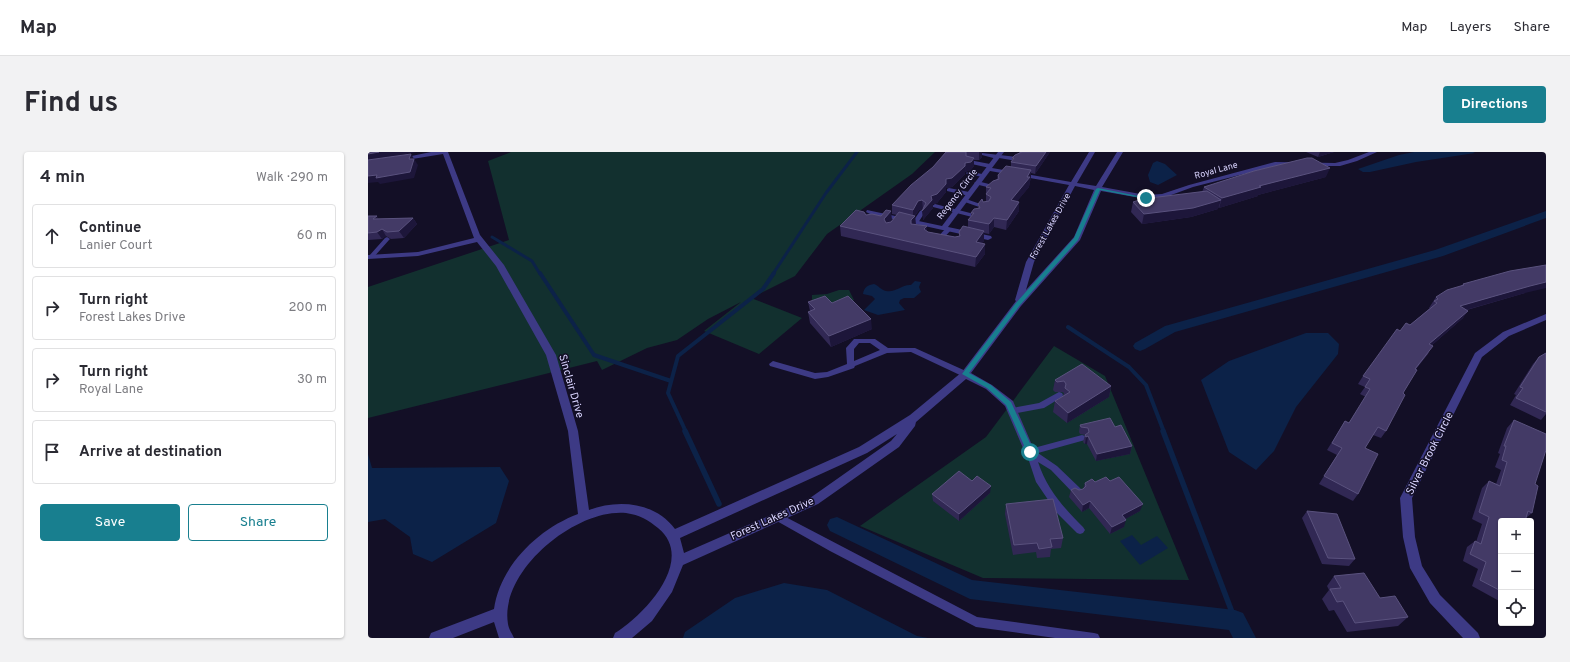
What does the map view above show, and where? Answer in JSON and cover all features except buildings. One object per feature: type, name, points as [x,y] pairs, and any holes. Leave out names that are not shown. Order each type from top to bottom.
[{"type":"street","points":[[395,159],[443,152]]},
{"type":"street","name":"Sinclair Drive","points":[[443,152],[477,238],[500,265],[551,355],[573,431],[584,516]]},
{"type":"street","name":"Forest Lakes Drive","points":[[1018,304],[1030,262],[1092,152]]},
{"type":"street","name":"Forest Lakes Drive","points":[[673,535],[863,450],[914,418],[965,374],[1018,304],[1077,238],[1098,189],[1120,152]]},
{"type":"street","name":"Royal Lane","points":[[989,167],[1146,198],[1163,196],[1191,186],[1275,164],[1288,162],[1336,165],[1346,163],[1374,152]]},
{"type":"street","name":"Regency Circle","points":[[948,230],[956,211],[998,156]]},
{"type":"street","points":[[873,215],[896,222],[988,238]]},
{"type":"street","points":[[370,257],[418,254],[477,238]]},
{"type":"street","name":"Silver Brook Circle","points":[[1473,638],[1463,630],[1435,599],[1416,568],[1409,538],[1406,498],[1478,355],[1506,334],[1546,317]]},
{"type":"street","points":[[965,374],[989,387],[1009,404],[1030,452]]},
{"type":"street","name":"Forest Lakes Drive","points":[[678,561],[814,501],[895,444],[914,418]]},
{"type":"street","points":[[507,638],[504,635],[499,614],[503,591],[516,567],[535,545],[558,528],[584,516],[607,510],[629,509],[648,513],[663,522],[673,535],[677,547],[678,561],[671,585],[654,610],[630,632],[620,638]]},
{"type":"street","points":[[436,638],[499,614]]},
{"type":"lane","points":[[984,154],[1015,161]]},
{"type":"lane","points":[[969,162],[989,167]]},
{"type":"lane","points":[[968,173],[983,175]]},
{"type":"lane","points":[[951,188],[993,189]]},
{"type":"lane","points":[[964,200],[982,204],[986,207],[985,209]]},
{"type":"lane","points":[[935,206],[976,216]]},
{"type":"lane","points":[[918,225],[922,212]]},
{"type":"lane","points":[[929,238],[939,240],[948,230]]},
{"type":"lane","points":[[944,241],[948,230]]},
{"type":"lane","points":[[370,257],[387,239]]},
{"type":"lane","points":[[851,366],[850,348],[857,341],[872,341],[886,351]]},
{"type":"lane","points":[[773,364],[815,376],[828,374],[851,366],[886,351],[912,350],[965,374]]},
{"type":"lane","points":[[1012,411],[1040,406],[1059,395]]},
{"type":"lane","points":[[1030,452],[1082,438]]},
{"type":"lane","points":[[1030,452],[1054,468],[1078,492]]},
{"type":"lane","points":[[1030,452],[1039,479],[1060,510],[1080,530]]},
{"type":"lane","points":[[778,517],[976,622],[1094,638]]},
{"type":"green space","points":[[511,152],[935,152],[912,174],[827,234],[795,276],[751,298],[802,318],[759,354],[704,331],[741,302],[708,319],[677,340],[647,348],[602,370],[597,361],[368,418],[368,287],[509,240],[488,161]]},
{"type":"green space","points":[[839,290],[849,290],[854,300],[837,308],[812,302],[812,295],[827,294]]},
{"type":"green space","points":[[1054,346],[1105,376],[1189,580],[983,578],[860,526],[986,437]]},
{"type":"water","points":[[1414,152],[1475,153],[1416,162],[1370,172],[1363,172],[1358,169],[1399,155]]},
{"type":"water","points":[[1157,161],[1165,164],[1177,175],[1158,185],[1150,182],[1148,175],[1153,163]]},
{"type":"water","points":[[915,281],[921,282],[919,287],[921,292],[914,298],[904,298],[900,300],[899,303],[905,310],[878,315],[864,310],[875,299],[872,296],[863,294],[865,288],[868,286],[874,284],[884,290],[890,291],[911,285]]},
{"type":"water","points":[[1306,333],[1328,333],[1339,344],[1338,354],[1296,407],[1274,451],[1256,470],[1229,452],[1201,380],[1229,361]]},
{"type":"water","points":[[368,454],[372,468],[500,467],[509,481],[496,523],[432,562],[413,554],[410,537],[385,519],[368,522]]},
{"type":"water","points":[[1132,535],[1141,545],[1157,536],[1168,548],[1140,565],[1120,541]]},
{"type":"water","points":[[784,583],[827,590],[917,636],[928,638],[683,638],[685,632],[735,598]]},
{"type":"waterway","points":[[773,274],[826,193],[857,152]]},
{"type":"waterway","points":[[1140,346],[1170,329],[1439,253],[1546,214]]},
{"type":"waterway","points":[[492,237],[532,261],[540,274]]},
{"type":"waterway","points":[[540,273],[594,355],[671,381]]},
{"type":"waterway","points":[[686,432],[668,393],[678,356],[763,289],[774,273]]},
{"type":"waterway","points":[[1068,327],[1129,367],[1146,385],[1164,432]]},
{"type":"waterway","points":[[685,431],[719,504]]},
{"type":"waterway","points":[[1163,431],[1235,620]]},
{"type":"waterway","points":[[837,525],[970,589],[1235,620],[1245,638]]},
{"type":"route","points":[[1030,452],[1009,404],[989,387],[965,374],[1018,304],[1077,238],[1098,189],[1146,198]]}]
